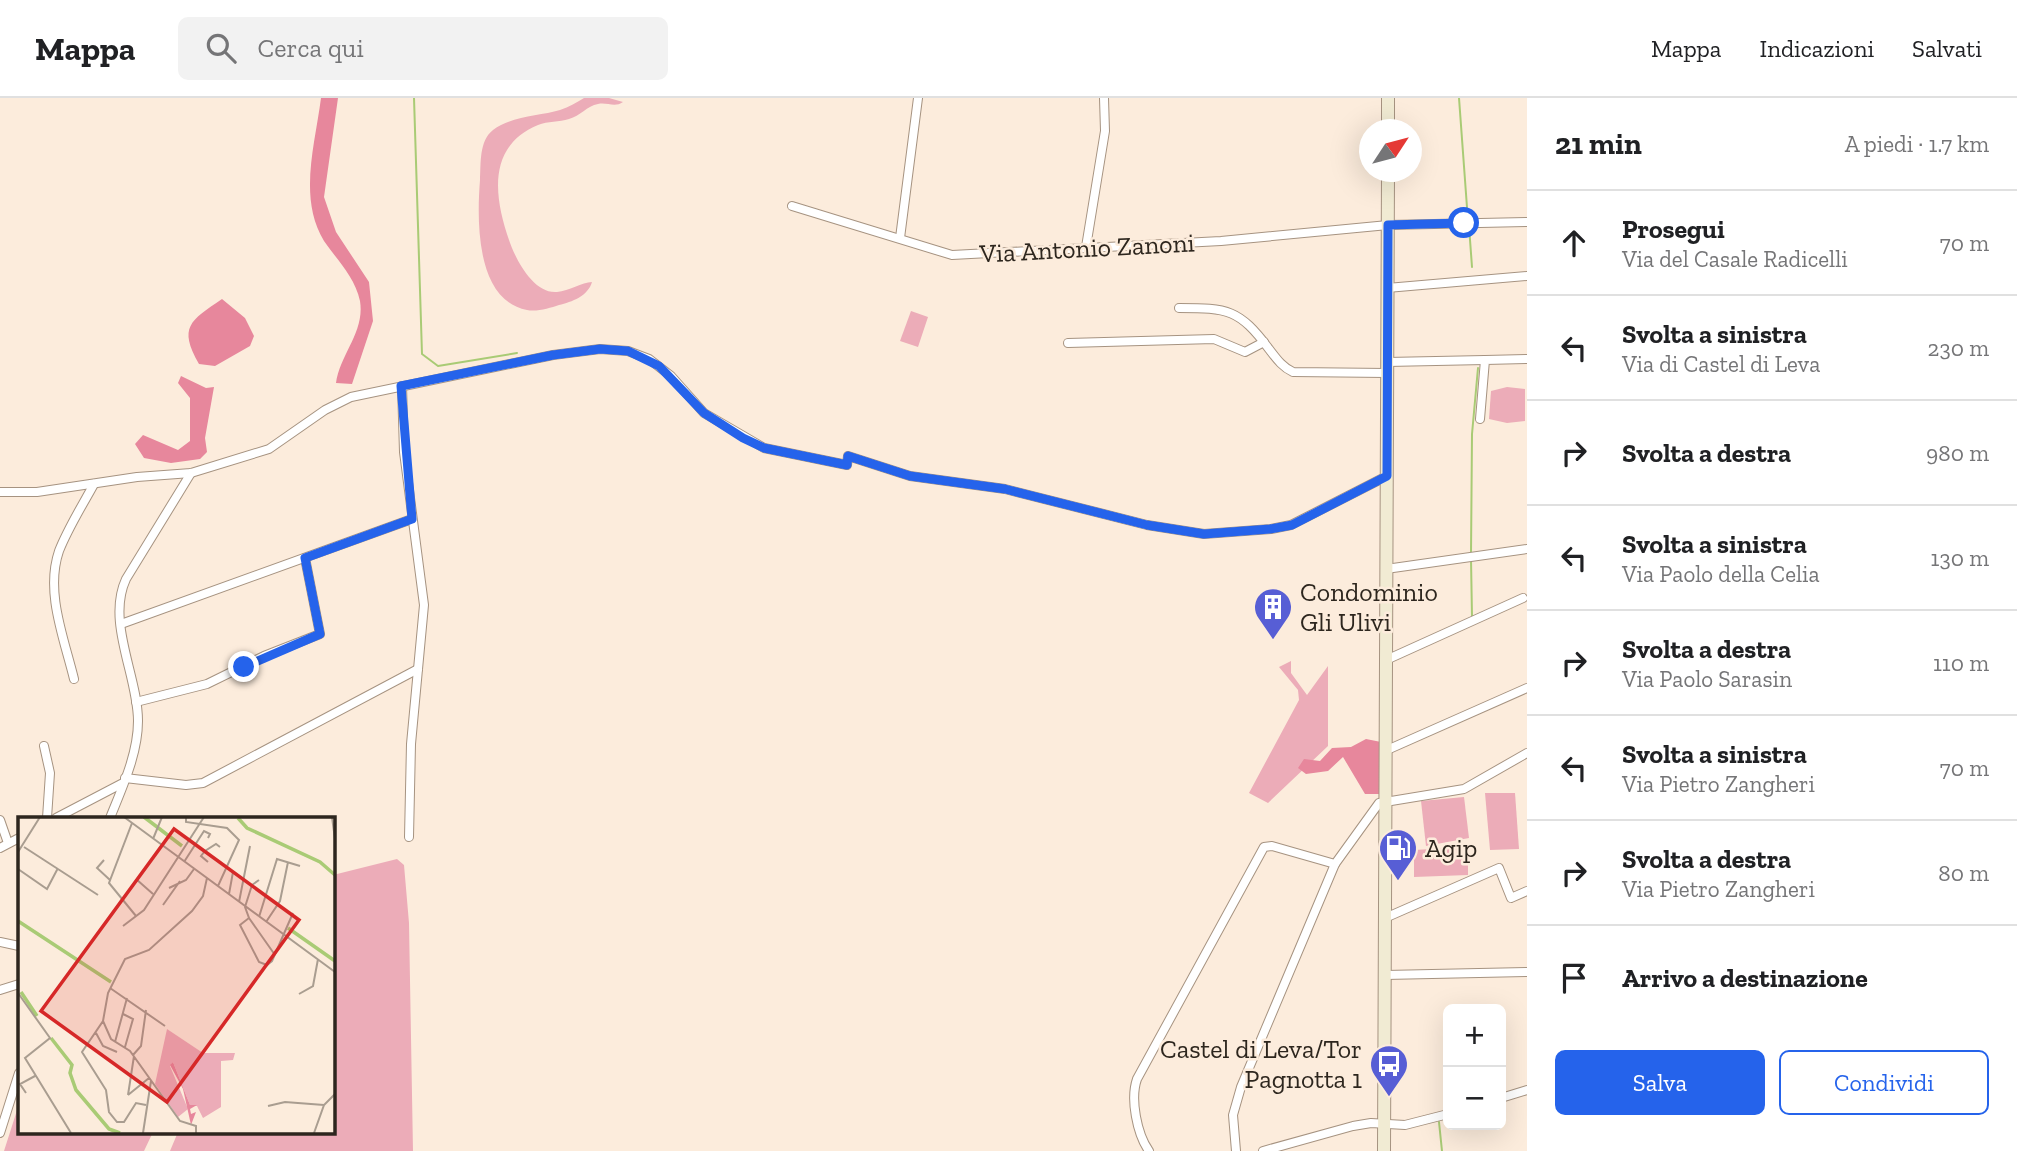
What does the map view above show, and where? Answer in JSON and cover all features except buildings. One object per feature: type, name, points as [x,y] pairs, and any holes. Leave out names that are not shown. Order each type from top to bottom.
[{"type":"street","points":[[900,238],[918,98]]},
{"type":"street","points":[[1086,247],[1106,124],[1104,98]]},
{"type":"street","points":[[1388,98],[1388,119]]},
{"type":"street","points":[[1384,1151],[1388,182]]},
{"type":"street","name":"Via Antonio Zanoni","points":[[792,206],[952,255],[1221,241],[1388,225],[1527,222]]},
{"type":"street","points":[[1387,288],[1527,276]]},
{"type":"street","points":[[1179,308],[1228,310],[1246,321],[1283,366],[1295,373],[1527,359]]},
{"type":"street","points":[[1068,343],[1211,339],[1245,352],[1264,342]]},
{"type":"street","points":[[0,492],[37,492],[137,477],[191,473],[270,449],[345,399],[553,355],[600,349],[628,351],[659,366],[704,413],[764,448],[847,465],[848,456],[910,476],[1005,489],[1147,525],[1204,534],[1292,525],[1387,476]]},
{"type":"street","points":[[1480,419],[1485,360]]},
{"type":"street","points":[[401,386],[412,519],[424,605],[410,755],[408,837]]},
{"type":"street","points":[[110,817],[137,734],[136,702],[121,624],[120,602],[124,582],[191,473]]},
{"type":"street","points":[[74,678],[55,600],[55,574],[66,536],[94,484]]},
{"type":"street","points":[[121,624],[412,519]]},
{"type":"street","points":[[1386,569],[1527,549]]},
{"type":"street","points":[[136,702],[207,684],[264,656],[320,634],[305,558]]},
{"type":"street","points":[[1385,660],[1523,598]]},
{"type":"street","points":[[58,817],[124,781],[186,785],[203,783],[418,669]]},
{"type":"street","points":[[1387,750],[1527,688]]},
{"type":"street","points":[[44,746],[50,776],[47,817]]},
{"type":"street","points":[[1236,1151],[1233,1115],[1241,1087],[1335,864],[1373,808],[1386,801],[1464,789],[1527,752]]},
{"type":"street","points":[[0,820],[4,846]]},
{"type":"street","points":[[1149,1151],[1143,1140],[1135,1103],[1137,1079],[1261,850],[1272,846],[1335,864]]},
{"type":"street","points":[[1385,918],[1499,868],[1511,898],[1527,891]]},
{"type":"street","points":[[0,942],[18,946]]},
{"type":"street","points":[[1385,975],[1527,972]]},
{"type":"street","points":[[0,990],[18,984]]},
{"type":"street","points":[[0,1133],[18,1076]]},
{"type":"street","points":[[1506,1096],[1527,1090]]},
{"type":"street","points":[[1263,1151],[1353,1126],[1385,1123],[1405,1125],[1443,1115]]},
{"type":"shaded area","points":[[321,98],[338,98],[324,197],[336,232],[369,282],[373,321],[352,384],[336,383],[359,323],[360,301],[350,276],[324,241],[316,224],[310,189],[312,153]]},
{"type":"shaded area","points":[[584,98],[609,98],[623,102],[617,105],[598,104],[569,119],[538,125],[521,134],[502,159],[498,190],[500,207],[512,247],[526,274],[548,291],[562,291],[592,282],[583,295],[574,300],[543,309],[527,310],[510,303],[497,291],[488,275],[480,236],[479,215],[483,146],[488,135],[500,125],[560,110]]},
{"type":"shaded area","points":[[222,299],[245,318],[254,336],[250,346],[215,366],[199,364],[189,341],[191,326],[195,319]]},
{"type":"shaded area","points":[[911,311],[928,317],[918,347],[900,341]]},
{"type":"shaded area","points":[[181,376],[206,388],[214,387],[205,438],[207,452],[200,459],[171,463],[144,458],[135,444],[143,435],[178,450],[190,441],[190,398],[178,383]]},
{"type":"shaded area","points":[[1507,387],[1525,389],[1525,421],[1507,423],[1489,419],[1491,391]]},
{"type":"shaded area","points":[[1291,661],[1291,673],[1307,695],[1328,666],[1328,746],[1268,803],[1249,793],[1299,700],[1298,690],[1279,667]]},
{"type":"shaded area","points":[[1366,739],[1381,742],[1381,794],[1365,794],[1343,757],[1328,771],[1306,774],[1298,768],[1304,759],[1320,761],[1332,748],[1351,747]]},
{"type":"shaded area","points":[[1485,793],[1515,793],[1519,849],[1490,850]]},
{"type":"shaded area","points":[[1464,797],[1469,838],[1426,846],[1421,801]]},
{"type":"shaded area","points":[[1468,847],[1468,875],[1414,877],[1414,850]]},
{"type":"shaded area","points":[[397,859],[404,865],[409,923],[413,1151],[170,1151],[177,1134],[334,1134],[334,875]]},
{"type":"shaded area","points":[[18,1107],[18,1134],[152,1134],[144,1151],[4,1151]]},
{"type":"waterway","points":[[414,98],[422,354],[438,366],[517,353]]},
{"type":"waterway","points":[[1459,98],[1468,221]]},
{"type":"waterway","points":[[1469,226],[1472,267]]},
{"type":"waterway","points":[[1471,554],[1472,434],[1478,368]]},
{"type":"waterway","points":[[1471,559],[1472,617]]},
{"type":"waterway","points":[[1439,1122],[1442,1151]]},
{"type":"place","name":"Condominio Gli Ulivi","points":[[1273,641]]},
{"type":"place","name":"Agip","points":[[1398,882]]},
{"type":"place","name":"Castel di Leva/Tor Pagnotta 1","points":[[1389,1098]]},
{"type":"route","points":[[244,667],[264,656],[320,634],[305,558],[412,519],[404,452],[401,386],[553,355],[614,349],[641,355],[671,376],[704,413],[764,448],[847,465],[848,456],[910,476],[1005,489],[1074,508],[1193,533],[1270,529],[1298,522],[1387,476],[1388,225],[1464,223]]}]
